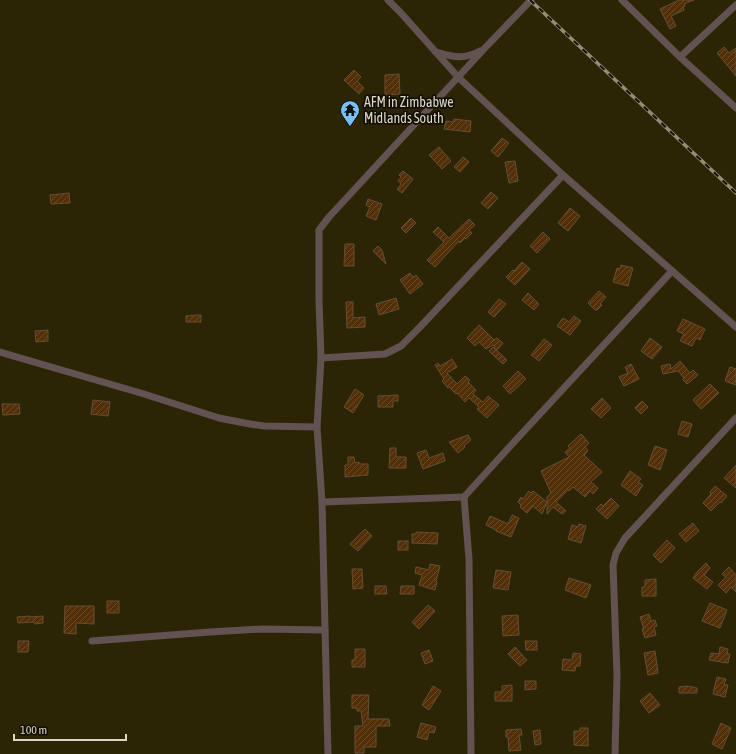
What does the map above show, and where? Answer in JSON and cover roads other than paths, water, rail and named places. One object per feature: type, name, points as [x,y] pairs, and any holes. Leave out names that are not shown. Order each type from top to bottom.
[{"type":"street","points":[[388,0],[402,13],[458,77],[563,175],[736,327]]},
{"type":"street","points":[[328,754],[322,502],[317,427],[321,358],[319,230],[329,217],[458,77],[531,0]]},
{"type":"street","points":[[622,0],[680,57],[736,108]]},
{"type":"street","points":[[680,57],[736,5]]},
{"type":"street","points":[[436,52],[460,57],[469,56],[484,49]]},
{"type":"street","points":[[321,358],[385,354],[401,346],[563,175]]},
{"type":"street","points":[[322,502],[464,497],[672,271]]},
{"type":"street","points":[[0,352],[144,394],[219,418],[257,425],[317,427]]},
{"type":"street","points":[[615,754],[616,675],[613,565],[616,553],[625,538],[736,418]]},
{"type":"street","points":[[464,497],[469,560],[471,754]]},
{"type":"street","points":[[92,641],[202,632],[262,629],[325,630]]},
{"type":"railway","points":[[530,0],[736,193]]},
{"type":"place","name":"AFM in Zimbabwe Midlands South","points":[[350,127]]}]
